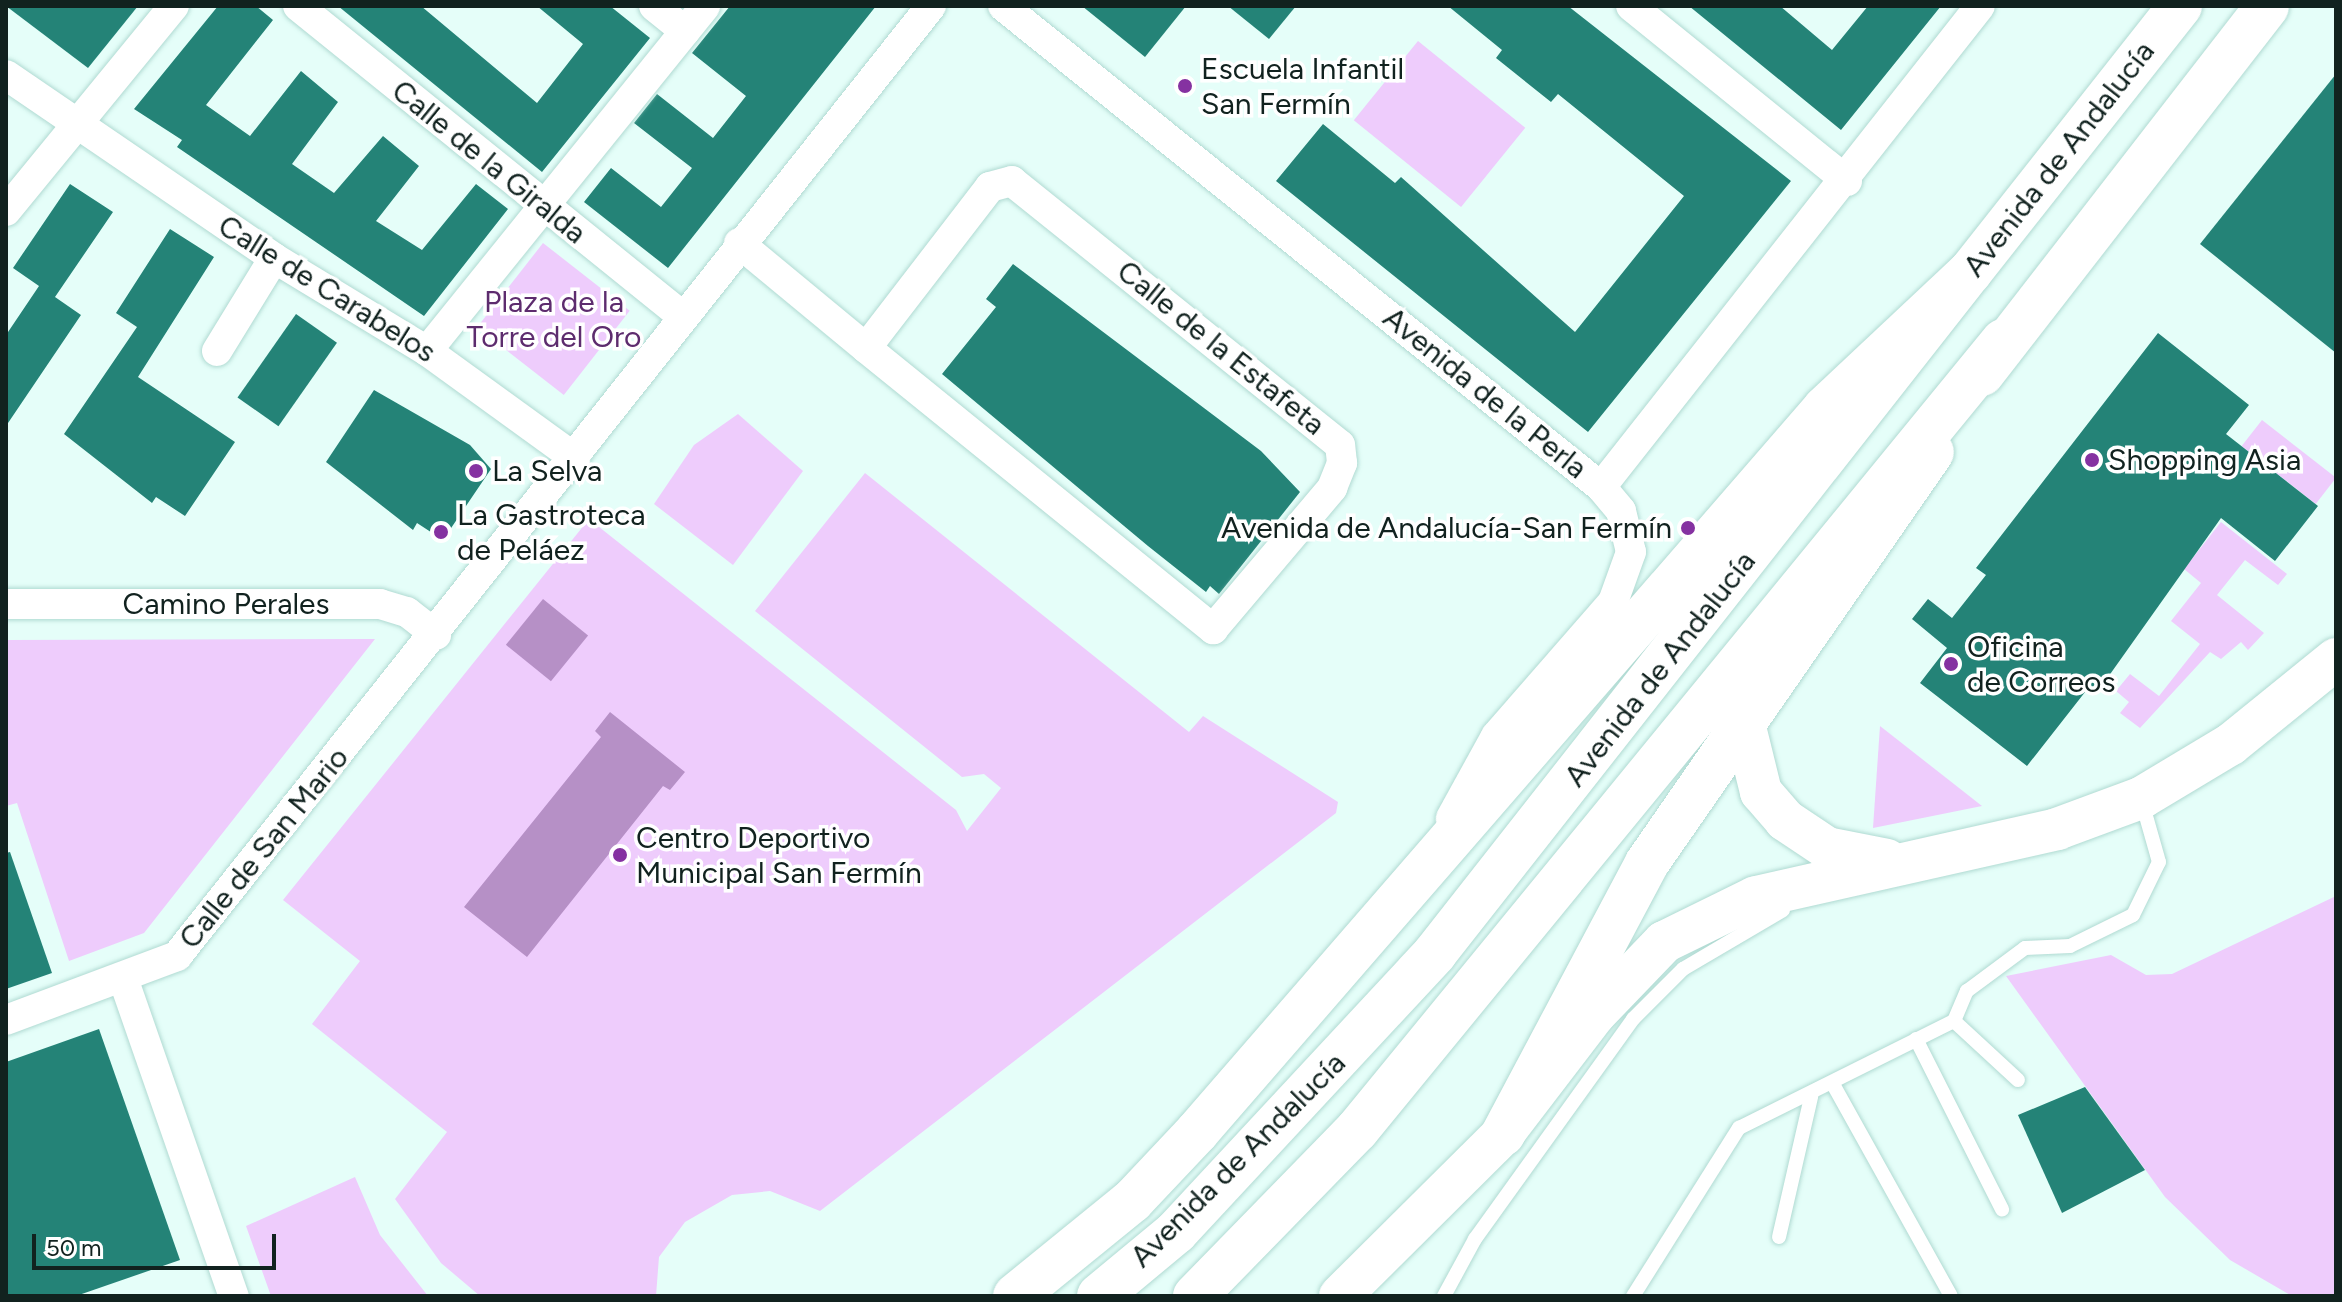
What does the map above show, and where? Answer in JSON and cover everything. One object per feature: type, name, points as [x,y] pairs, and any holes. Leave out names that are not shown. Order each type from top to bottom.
[{"type":"main road","name":"Avenida de Andalucía","points":[[1099,1296],[1187,1220],[1435,953],[2180,6]]},
{"type":"main road","name":"Avenida de Andalucía","points":[[1195,1296],[1357,1130],[2003,341],[2267,6]]},
{"type":"main road","points":[[1015,1296],[1132,1201],[1197,1132],[1423,867],[1825,408],[1970,272]]},
{"type":"main road","points":[[1503,1134],[1647,863],[1745,727],[2003,341]]},
{"type":"street","points":[[6,211],[174,6]]},
{"type":"street","name":"Calle de la Giralda","points":[[298,6],[543,208],[682,316]]},
{"type":"street","points":[[654,6],[685,31]]},
{"type":"street","points":[[427,351],[705,6]]},
{"type":"street","points":[[436,635],[739,243],[931,6]]},
{"type":"street","name":"Avenida de la Perla","points":[[1003,6],[1601,487],[1847,181],[1980,6]]},
{"type":"street","points":[[1631,6],[1847,181]]},
{"type":"street","name":"Calle de Carabelos","points":[[6,75],[274,258],[427,351],[575,458]]},
{"type":"street","name":"Calle de la Estafeta","points":[[739,243],[866,348],[1213,629],[1332,488],[1342,463],[1340,445],[1012,181],[990,187],[866,348]]},
{"type":"street","points":[[217,351],[274,258]]},
{"type":"street","points":[[1423,867],[1496,736],[1613,602],[1627,574],[1631,552],[1621,511],[1601,487]]},
{"type":"street","name":"Camino Perales","points":[[6,604],[380,604],[407,612],[436,635]]},
{"type":"street","name":"Calle de San Mario","points":[[6,1020],[124,981],[177,956],[436,635]]},
{"type":"street","points":[[1340,1296],[1503,1134],[1594,1015],[1664,942],[1756,897],[2057,829],[2141,798],[2231,744],[2336,659]]},
{"type":"street","points":[[1745,727],[1761,792],[1785,820],[1856,858],[1917,861]]},
{"type":"street","points":[[124,981],[234,1296]]},
{"type":"lane","points":[[1633,1296],[1739,1128],[1834,1086],[1954,1021],[1967,991],[2025,948],[2070,946],[2133,915],[2159,862],[2141,798]]},
{"type":"lane","points":[[1444,1296],[1529,1161],[1652,999],[1740,931],[1845,876]]},
{"type":"lane","points":[[1954,1021],[2018,1080]]},
{"type":"lane","points":[[1916,1039],[2002,1209]]},
{"type":"lane","points":[[1834,1086],[1951,1296]]},
{"type":"lane","points":[[1779,1237],[1811,1097]]},
{"type":"green space","points":[[1418,41],[1525,128],[1461,207],[1354,120]]},
{"type":"green space","name":"Plaza de la Torre del Oro","points":[[543,243],[630,311],[564,395],[477,327]]},
{"type":"green space","points":[[738,414],[803,471],[733,565],[654,504],[694,445]]},
{"type":"green space","points":[[2262,420],[2336,478],[2316,504],[2242,446]]},
{"type":"green space","points":[[865,473],[1189,732],[1203,716],[1338,802],[1336,813],[820,1211],[770,1191],[732,1195],[685,1222],[659,1257],[656,1296],[480,1296],[441,1263],[395,1199],[447,1132],[312,1024],[360,961],[283,900],[589,519],[956,810],[967,831],[1001,788],[984,774],[962,777],[755,611]]},
{"type":"green space","points":[[2221,522],[2287,574],[2278,585],[2245,560],[2217,595],[2264,633],[2248,650],[2241,642],[2221,659],[2210,652],[2140,728],[2120,713],[2129,702],[2116,691],[2130,674],[2159,696],[2200,644],[2171,621],[2201,583],[2184,569]]},
{"type":"green space","points":[[375,639],[144,933],[69,961],[17,803],[6,806],[6,640]]},
{"type":"green space","points":[[1880,726],[1982,806],[1873,828]]},
{"type":"green space","points":[[2336,896],[2336,1296],[2292,1296],[2230,1260],[2165,1197],[2006,976],[2111,955],[2146,975],[2172,974]]},
{"type":"green space","points":[[355,1177],[380,1235],[428,1296],[271,1296],[246,1226]]},
{"type":"shaded area","points":[[543,599],[588,636],[551,681],[506,645]]},
{"type":"shaded area","points":[[610,712],[685,772],[670,790],[663,786],[527,957],[464,907],[601,737],[595,731]]},
{"type":"building","points":[[6,6],[138,6],[88,68]]},
{"type":"building","points":[[218,6],[256,6],[273,20],[206,105],[250,136],[301,71],[338,102],[292,164],[334,193],[383,136],[419,166],[376,221],[422,250],[476,184],[508,209],[424,316],[177,147],[182,140],[134,109]]},
{"type":"building","points":[[338,6],[421,6],[537,103],[583,44],[537,6],[610,6],[650,38],[542,172]]},
{"type":"building","points":[[730,6],[876,6],[668,268],[584,202],[611,168],[661,207],[692,168],[634,123],[657,94],[713,138],[746,96],[692,53]]},
{"type":"building","points":[[1082,6],[1186,6],[1145,57]]},
{"type":"building","points":[[1228,6],[1296,6],[1269,39]]},
{"type":"building","points":[[1448,6],[1568,6],[1791,181],[1588,432],[1276,181],[1323,124],[1395,183],[1401,177],[1575,332],[1684,196],[1558,94],[1551,102],[1496,58],[1502,50]]},
{"type":"building","points":[[1689,6],[1780,6],[1832,50],[1868,6],[1941,6],[1841,130]]},
{"type":"building","points":[[2336,74],[2336,353],[2200,244]]},
{"type":"building","points":[[70,184],[113,212],[55,297],[81,315],[6,426],[6,335],[39,286],[13,268]]},
{"type":"building","points":[[170,229],[214,257],[138,377],[235,442],[185,516],[156,497],[152,503],[64,434],[137,327],[116,313]]},
{"type":"building","points":[[1013,264],[1261,451],[1300,492],[1219,594],[1210,586],[1206,592],[1148,546],[942,374],[996,307],[986,299]]},
{"type":"building","points":[[296,314],[337,343],[278,426],[237,398]]},
{"type":"building","points":[[2158,333],[2249,405],[2226,434],[2318,506],[2275,561],[2221,518],[2096,694],[2089,687],[2027,766],[1920,683],[1947,648],[1912,619],[1928,599],[1952,618],[1986,575],[1976,568]]},
{"type":"building","points":[[374,390],[470,445],[491,469],[443,540],[417,523],[413,530],[326,462]]},
{"type":"building","points":[[10,852],[52,973],[6,989],[6,853]]},
{"type":"building","points":[[99,1029],[180,1260],[76,1296],[6,1296],[6,1062]]},
{"type":"building","points":[[2085,1087],[2145,1170],[2062,1213],[2018,1115]]},
{"type":"place","name":"Escuela Infantil San Fermín","points":[[1185,86]]},
{"type":"place","name":"Shopping Asia","points":[[2092,460]]},
{"type":"place","name":"La Selva","points":[[476,471]]},
{"type":"place","name":"Avenida de Andalucía-San Fermín","points":[[1688,528]]},
{"type":"place","name":"La Gastroteca de Peláez","points":[[441,532]]},
{"type":"place","name":"Oficina de Correos","points":[[1951,664]]},
{"type":"place","name":"Centro Deportivo Municipal San Fermín","points":[[620,855]]}]
